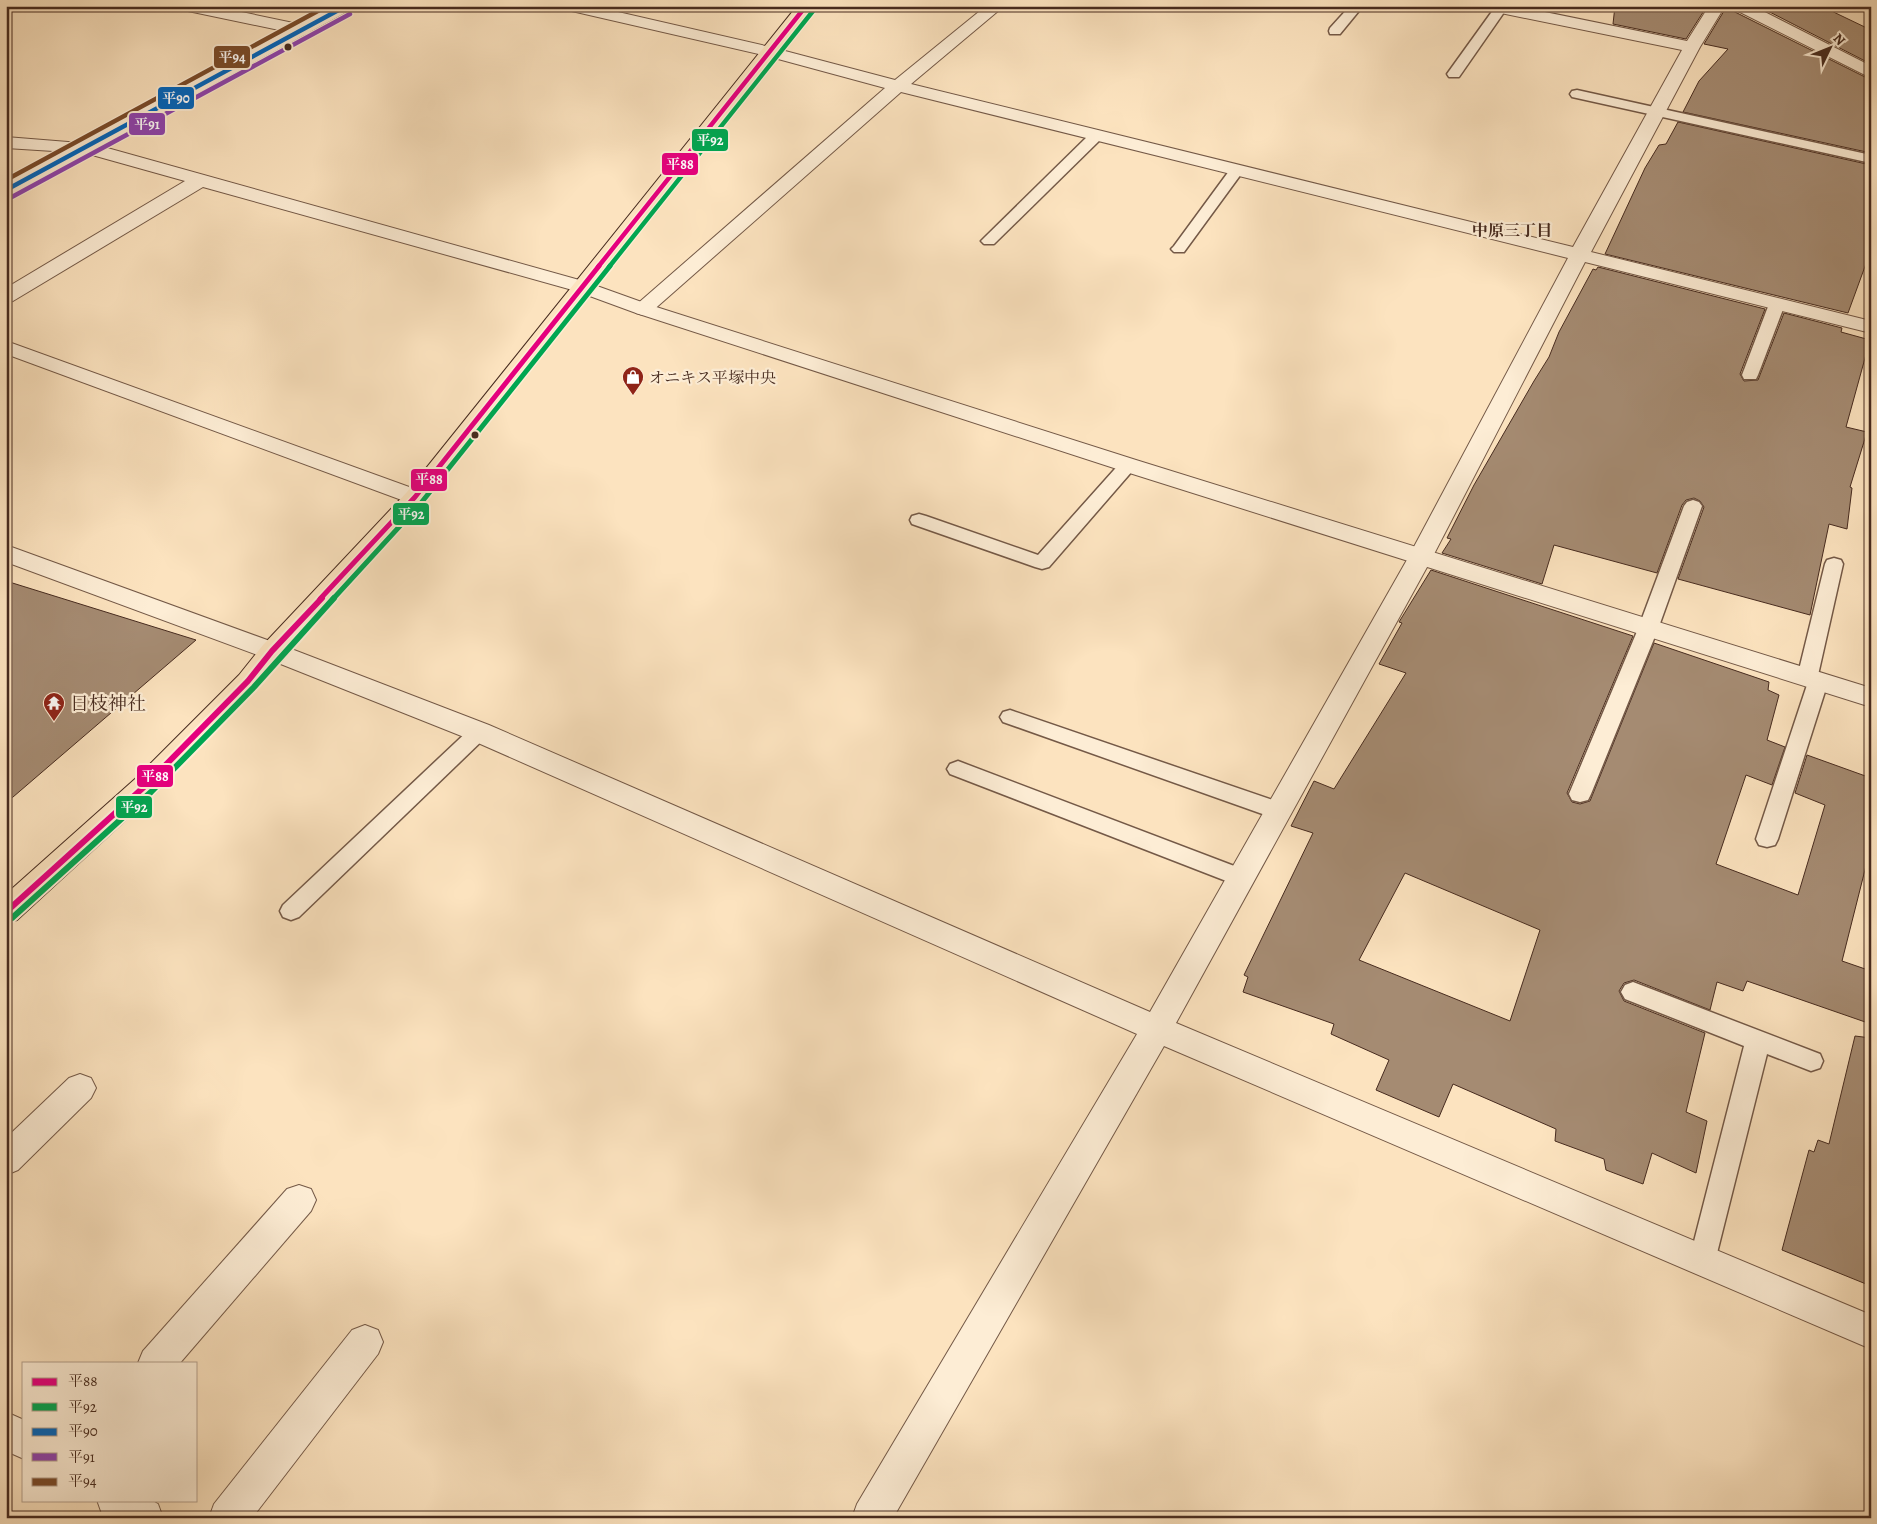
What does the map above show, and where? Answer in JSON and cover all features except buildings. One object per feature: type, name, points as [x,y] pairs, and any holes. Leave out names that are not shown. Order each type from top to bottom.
[{"type":"main road","points":[[6,912],[146,786],[248,681],[272,650],[415,497],[806,6]]},
{"type":"street","points":[[188,6],[304,30]]},
{"type":"street","points":[[6,190],[346,6]]},
{"type":"street","points":[[569,6],[770,52],[898,86],[1871,327]]},
{"type":"street","points":[[643,309],[898,86],[996,6]]},
{"type":"street","points":[[871,1518],[1158,1029],[1420,558],[1579,255],[1692,48],[1718,6]]},
{"type":"street","points":[[1740,6],[1871,73]]},
{"type":"street","points":[[1496,7],[1692,48]]},
{"type":"street","points":[[6,142],[86,148],[583,287],[643,309],[1128,465],[1871,698]]},
{"type":"street","points":[[6,298],[202,180]]},
{"type":"street","points":[[6,347],[415,497]]},
{"type":"street","points":[[6,553],[272,650],[478,732],[1158,1029],[1871,1332]]},
{"type":"street","points":[[6,1160],[80,1088]]},
{"type":"street","points":[[157,1362],[300,1200]]},
{"type":"street","points":[[228,1518],[365,1342]]},
{"type":"street","points":[[6,1430],[22,1440]]},
{"type":"street","points":[[119,1502],[144,1518]]},
{"type":"lane","points":[[1335,31],[1357,6]]},
{"type":"lane","points":[[1454,74],[1496,7]]},
{"type":"lane","points":[[1577,94],[1871,159]]},
{"type":"lane","points":[[989,241],[1097,135]]},
{"type":"lane","points":[[1178,249],[1237,170]]},
{"type":"lane","points":[[1750,375],[1777,304]]},
{"type":"lane","points":[[919,520],[1042,562],[1128,465]]},
{"type":"lane","points":[[1580,794],[1648,629],[1693,506]]},
{"type":"lane","points":[[1767,839],[1813,680],[1834,564]]},
{"type":"lane","points":[[1010,718],[1279,811]]},
{"type":"lane","points":[[291,911],[478,732]]},
{"type":"lane","points":[[958,769],[1242,878]]},
{"type":"lane","points":[[1633,992],[1811,1061]]},
{"type":"lane","points":[[1702,1260],[1758,1040]]},
{"type":"transit line","name":"平94","points":[[6,180],[327,6]]},
{"type":"transit line","name":"平90","points":[[6,190],[346,6]]},
{"type":"transit line","name":"平88","points":[[6,912],[145,786],[248,681],[272,651],[415,497],[806,6]]},
{"type":"transit line","name":"平92","points":[[12,918],[151,792],[254,687],[279,657],[421,503],[813,11]]},
{"type":"transit line","name":"平91","points":[[10,198],[350,14]]},
{"type":"place","name":"オニキス平塚中央","points":[[633,396]]},
{"type":"place","name":"日枝神社","points":[[54,722]]},
{"type":"district","name":"中原三丁目","points":[[1512,230]]}]
